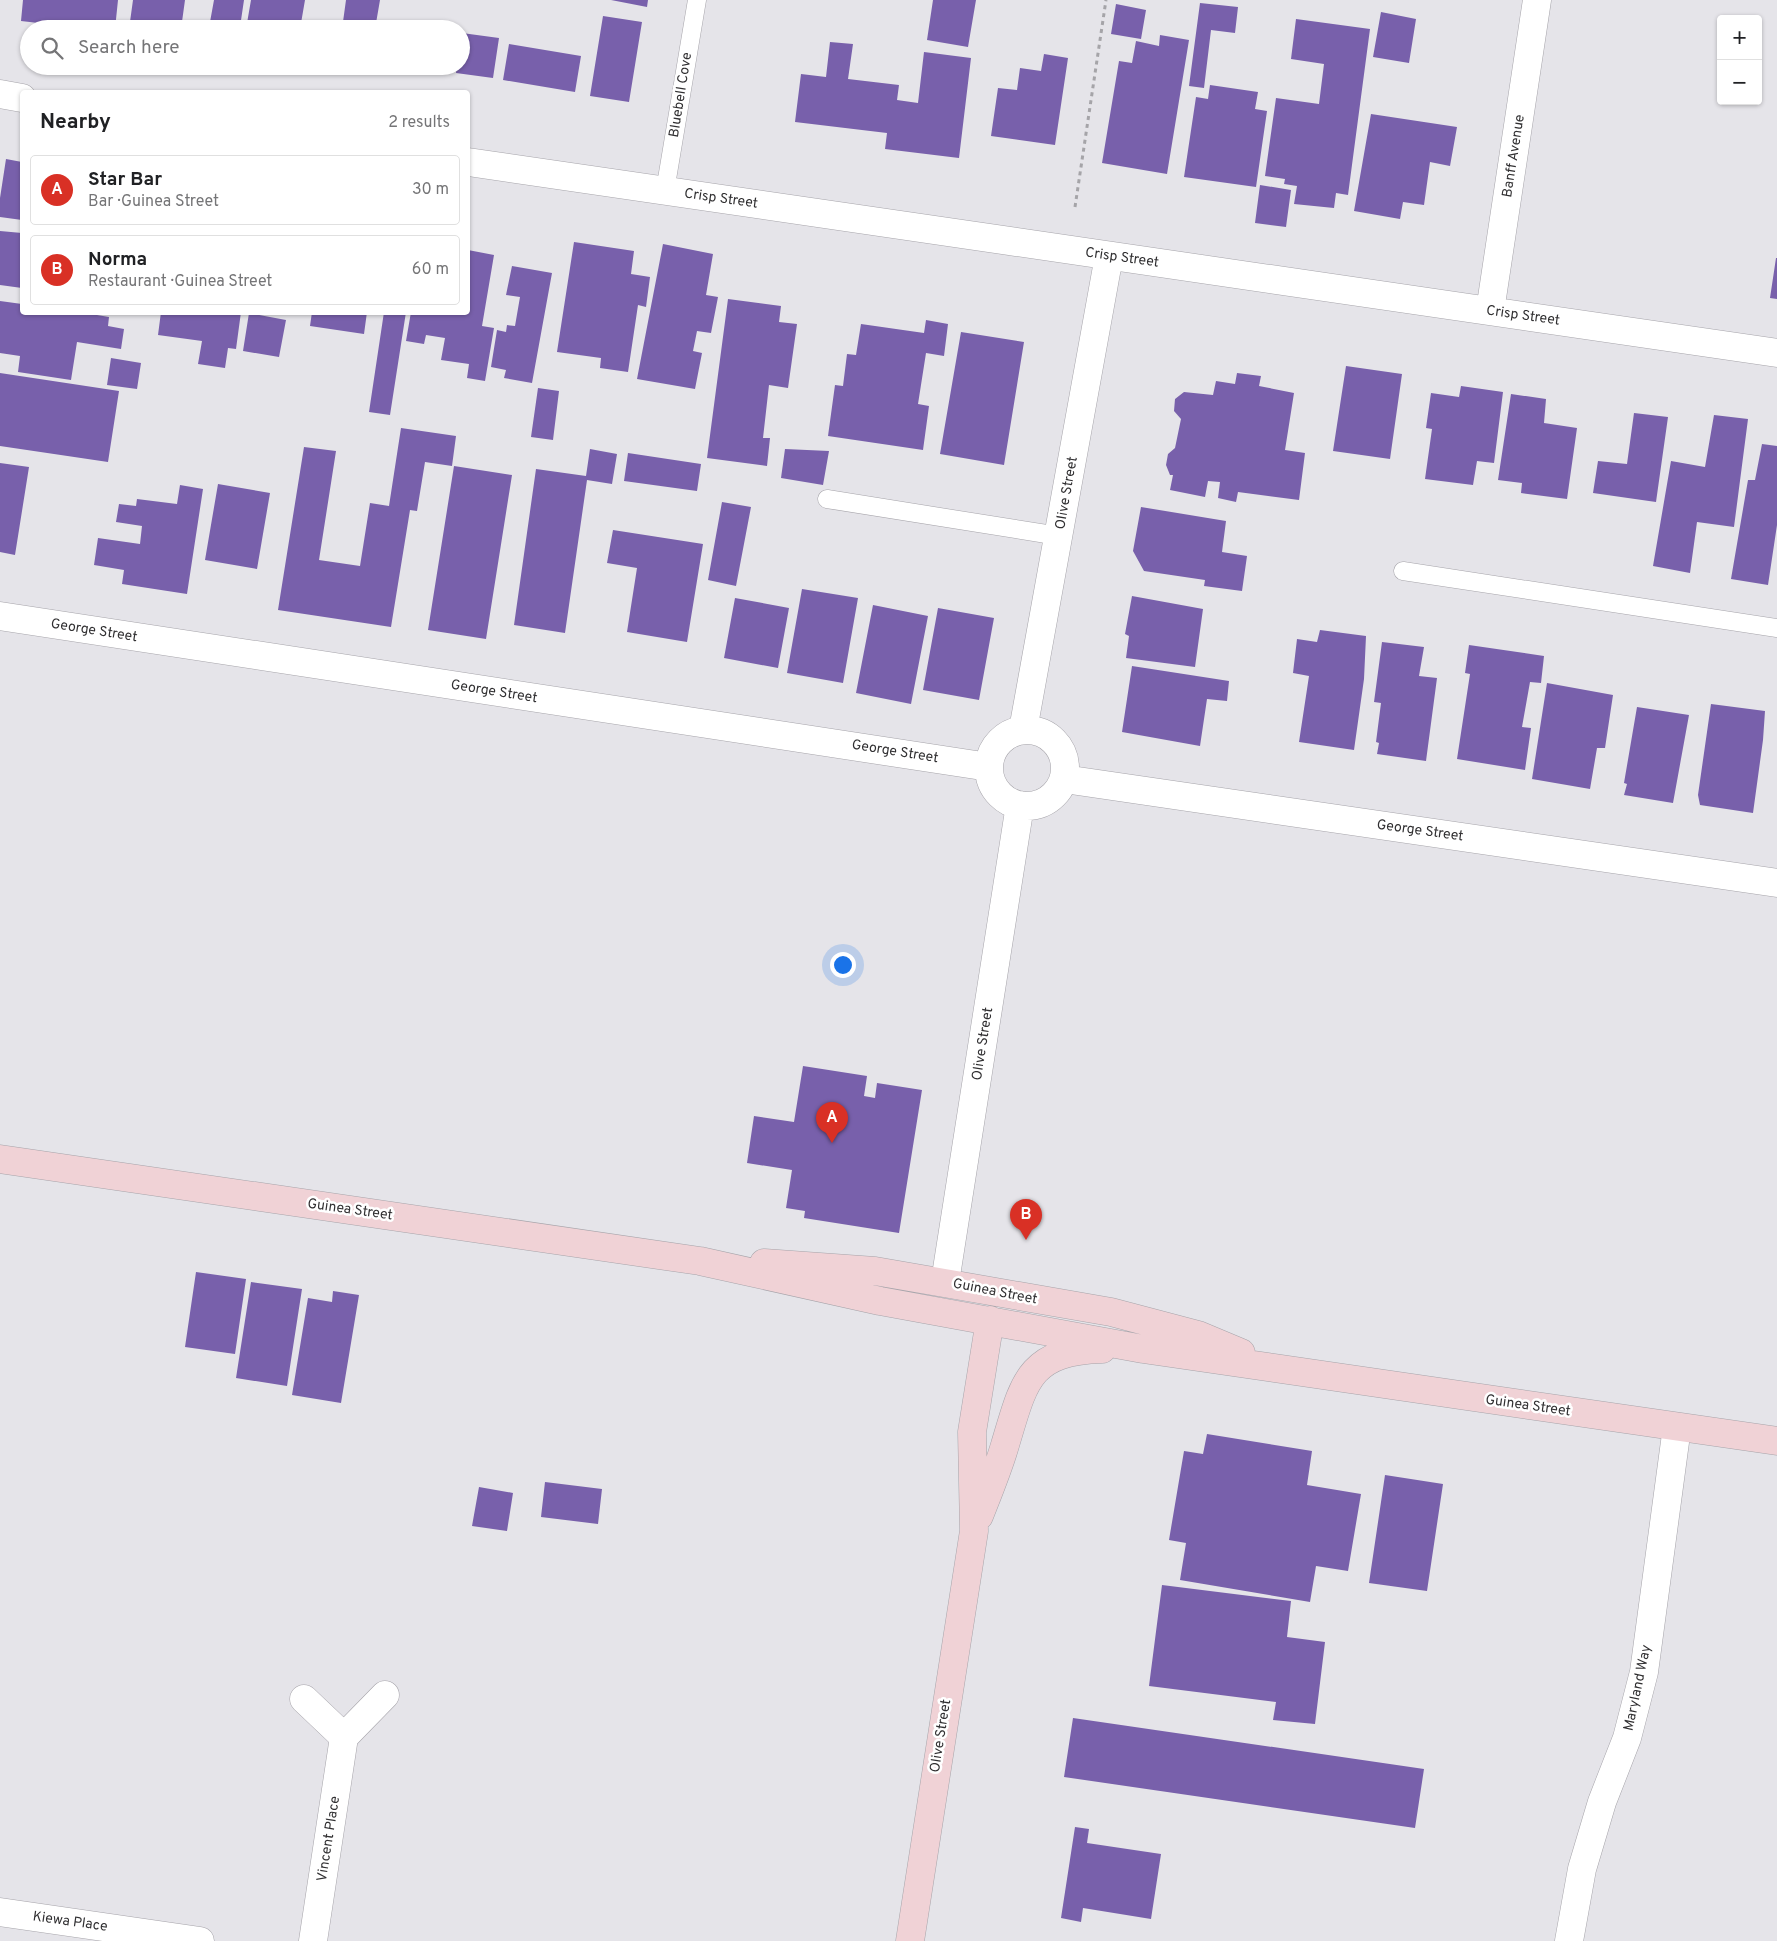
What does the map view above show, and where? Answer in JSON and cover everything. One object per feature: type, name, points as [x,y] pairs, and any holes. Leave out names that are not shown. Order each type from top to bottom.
[{"type":"street","name":"Banff Avenue","points":[[1490,311],[1538,0]]},
{"type":"street","points":[[0,94],[20,98]]},
{"type":"street","name":"Crisp Street","points":[[470,162],[1777,353]]},
{"type":"street","name":"Olive Street","points":[[1024,730],[1109,256]]},
{"type":"street","name":"George Street","points":[[0,616],[989,767]]},
{"type":"street","points":[[1024,730],[1036,731],[1057,744],[1063,755],[1065,767],[1064,779],[1052,798],[1031,806],[1010,802],[997,792],[990,777],[989,767],[991,756],[1003,738],[1024,730]]},
{"type":"street","name":"George Street","points":[[1064,779],[1777,882]]},
{"type":"street","name":"Olive Street","points":[[945,1282],[1020,805]]},
{"type":"street","name":"Guinea Street","points":[[0,1159],[700,1261],[834,1291],[1144,1349],[1777,1442]]},
{"type":"street","name":"Guinea Street","points":[[700,1261],[804,1264],[875,1271],[1129,1316],[1198,1335],[1280,1370]]},
{"type":"street","points":[[990,1320],[1042,1310],[1078,1307]]},
{"type":"street","name":"Olive Street","points":[[910,1941],[974,1531],[973,1426],[990,1320]]},
{"type":"street","name":"Olive Street","points":[[974,1531],[1005,1446],[1021,1393],[1032,1374],[1046,1361],[1068,1352],[1107,1348],[1144,1349]]},
{"type":"street","name":"Maryland Way","points":[[1569,1941],[1582,1868],[1602,1802],[1637,1706],[1645,1663],[1677,1427]]},
{"type":"street","points":[[304,1699],[344,1738],[385,1694]]},
{"type":"street","name":"Vincent Place","points":[[313,1941],[344,1738]]},
{"type":"street","name":"Kiewa Place","points":[[0,1912],[200,1941]]},
{"type":"lane","name":"Bluebell Cove","points":[[666,191],[697,0]]},
{"type":"lane","points":[[827,498],[1059,536]]},
{"type":"lane","points":[[1403,571],[1777,628]]},
{"type":"path","points":[[1075,206],[1106,0]]},
{"type":"building","points":[[23,0],[118,0],[116,20],[21,20]]},
{"type":"building","points":[[133,0],[185,0],[182,20],[130,20]]},
{"type":"building","points":[[214,0],[244,0],[241,20],[210,20]]},
{"type":"building","points":[[251,0],[305,0],[302,20],[248,20]]},
{"type":"building","points":[[346,0],[380,0],[377,20],[343,20]]},
{"type":"building","points":[[611,0],[648,0],[647,7]]},
{"type":"building","points":[[933,0],[976,0],[968,47],[927,40]]},
{"type":"building","points":[[1200,3],[1238,7],[1235,33],[1211,30],[1204,88],[1189,86]]},
{"type":"building","points":[[1116,4],[1146,10],[1141,39],[1111,34]]},
{"type":"building","points":[[1381,12],[1416,19],[1409,63],[1373,57]]},
{"type":"building","points":[[603,16],[642,22],[629,102],[590,96]]},
{"type":"building","points":[[1296,19],[1370,29],[1348,195],[1336,193],[1334,208],[1294,204],[1297,186],[1284,184],[1285,179],[1265,176],[1276,98],[1319,104],[1324,64],[1291,59]]},
{"type":"building","points":[[470,34],[499,38],[493,78],[470,75]]},
{"type":"building","points":[[1160,35],[1189,40],[1167,174],[1102,163],[1119,61],[1132,63],[1136,41],[1159,46]]},
{"type":"building","points":[[830,42],[853,44],[848,79],[899,85],[897,100],[918,103],[924,52],[971,58],[959,158],[885,149],[887,133],[795,122],[801,74],[826,77]]},
{"type":"building","points":[[509,44],[581,56],[575,92],[503,80]]},
{"type":"building","points":[[1044,54],[1068,58],[1055,145],[991,136],[998,88],[1017,90],[1020,68],[1041,71]]},
{"type":"building","points":[[1210,85],[1258,92],[1255,109],[1267,111],[1256,187],[1184,177],[1196,97],[1208,99]]},
{"type":"building","points":[[1371,114],[1457,127],[1450,166],[1430,162],[1424,205],[1403,202],[1400,219],[1354,211]]},
{"type":"building","points":[[6,159],[20,162],[20,220],[0,217],[0,198]]},
{"type":"building","points":[[1260,185],[1291,190],[1286,227],[1255,223]]},
{"type":"building","points":[[0,231],[20,233],[20,288],[0,285]]},
{"type":"building","points":[[574,242],[634,251],[631,274],[650,277],[646,307],[638,305],[628,372],[600,368],[601,358],[557,352]]},
{"type":"building","points":[[663,244],[713,254],[706,295],[718,297],[711,333],[697,331],[693,351],[702,353],[695,389],[637,379]]},
{"type":"building","points":[[470,250],[494,255],[482,326],[494,328],[485,381],[467,378],[469,364],[441,360],[445,338],[426,335],[424,344],[406,341],[410,315],[470,315]]},
{"type":"building","points":[[1777,258],[1777,299],[1770,298]]},
{"type":"building","points":[[512,266],[552,273],[532,383],[504,378],[506,370],[491,367],[497,330],[506,332],[507,325],[515,326],[520,297],[506,295]]},
{"type":"building","points":[[728,299],[781,306],[779,322],[797,324],[788,388],[769,385],[763,438],[770,438],[767,466],[707,458]]},
{"type":"building","points":[[0,301],[20,304],[20,315],[97,315],[109,317],[108,326],[124,329],[121,349],[77,342],[71,380],[18,372],[20,356],[0,353]]},
{"type":"building","points":[[161,315],[241,315],[236,349],[228,348],[225,368],[198,364],[202,341],[158,335]]},
{"type":"building","points":[[249,315],[286,320],[279,357],[243,351]]},
{"type":"building","points":[[312,315],[367,315],[364,334],[310,326]]},
{"type":"building","points":[[384,315],[406,315],[390,415],[369,412]]},
{"type":"building","points":[[926,320],[948,324],[944,356],[926,353],[918,404],[929,406],[923,450],[828,436],[835,385],[843,386],[847,354],[856,355],[861,324],[924,333]]},
{"type":"building","points":[[961,332],[1024,342],[1004,465],[940,454]]},
{"type":"building","points":[[111,358],[141,363],[137,389],[107,385]]},
{"type":"building","points":[[1346,366],[1402,374],[1390,459],[1333,451]]},
{"type":"building","points":[[0,373],[119,391],[108,462],[0,446]]},
{"type":"building","points":[[1237,373],[1261,376],[1259,386],[1294,393],[1285,450],[1305,453],[1299,500],[1238,492],[1236,502],[1218,498],[1220,482],[1208,481],[1205,497],[1170,490],[1173,475],[1170,475],[1166,465],[1168,454],[1175,448],[1181,419],[1174,411],[1175,399],[1184,392],[1213,395],[1216,381],[1235,384]]},
{"type":"building","points":[[1461,386],[1503,392],[1494,463],[1477,461],[1473,485],[1425,479],[1432,429],[1426,428],[1431,393],[1459,397]]},
{"type":"building","points":[[538,388],[559,391],[553,440],[531,437]]},
{"type":"building","points":[[1511,394],[1546,399],[1544,423],[1577,428],[1567,499],[1521,493],[1522,483],[1498,480]]},
{"type":"building","points":[[1634,413],[1668,417],[1656,502],[1593,493],[1598,461],[1627,464]]},
{"type":"building","points":[[1714,415],[1748,419],[1734,527],[1697,522],[1690,573],[1653,566],[1671,461],[1705,467]]},
{"type":"building","points":[[401,428],[456,436],[452,466],[425,462],[417,511],[410,510],[391,627],[278,610],[304,447],[336,451],[319,560],[360,566],[370,503],[389,506]]},
{"type":"building","points":[[1762,444],[1777,446],[1777,525],[1768,585],[1731,579],[1748,480],[1755,480]]},
{"type":"building","points":[[590,449],[617,454],[612,484],[587,480],[565,633],[514,625],[536,469],[586,476]]},
{"type":"building","points":[[785,449],[829,451],[823,485],[781,478]]},
{"type":"building","points":[[628,453],[701,464],[697,491],[624,481]]},
{"type":"building","points":[[0,463],[29,467],[15,555],[0,552]]},
{"type":"building","points":[[454,466],[512,475],[486,639],[428,630]]},
{"type":"building","points":[[218,484],[270,493],[257,569],[205,560]]},
{"type":"building","points":[[180,485],[203,489],[187,594],[122,584],[124,570],[94,565],[98,538],[140,544],[142,526],[116,522],[119,504],[136,506],[137,499],[177,504]]},
{"type":"building","points":[[722,502],[751,507],[736,586],[708,580]]},
{"type":"building","points":[[1141,507],[1226,521],[1222,552],[1247,556],[1242,591],[1204,586],[1205,580],[1144,571],[1133,551]]},
{"type":"building","points":[[613,530],[703,544],[687,642],[627,632],[637,568],[607,563]]},
{"type":"building","points":[[802,589],[858,598],[843,683],[787,673]]},
{"type":"building","points":[[1132,596],[1203,609],[1195,667],[1126,658],[1129,636],[1125,634]]},
{"type":"building","points":[[735,598],[789,608],[778,668],[724,658]]},
{"type":"building","points":[[873,605],[928,616],[911,704],[856,693]]},
{"type":"building","points":[[938,608],[994,618],[979,700],[923,690]]},
{"type":"building","points":[[1320,630],[1366,636],[1364,679],[1354,750],[1299,742],[1309,676],[1293,673],[1297,639],[1317,642]]},
{"type":"building","points":[[1382,642],[1424,647],[1419,676],[1437,678],[1426,761],[1377,754],[1379,743],[1376,742],[1381,703],[1374,702]]},
{"type":"building","points":[[1469,645],[1544,656],[1541,683],[1530,682],[1522,727],[1531,728],[1525,770],[1457,759],[1470,674],[1465,673]]},
{"type":"building","points":[[1132,666],[1229,681],[1227,701],[1207,699],[1200,746],[1122,732]]},
{"type":"building","points":[[1547,683],[1613,695],[1605,748],[1597,748],[1590,789],[1532,779]]},
{"type":"building","points":[[1711,704],[1765,711],[1753,813],[1700,805],[1698,795]]},
{"type":"building","points":[[1637,707],[1689,715],[1673,803],[1624,795],[1627,784],[1624,783]]},
{"type":"building","points":[[803,1066],[867,1076],[864,1096],[875,1098],[877,1083],[922,1090],[899,1233],[804,1218],[805,1211],[786,1208],[792,1170],[747,1163],[754,1116],[794,1122]]},
{"type":"building","points":[[196,1272],[246,1279],[235,1354],[185,1347]]},
{"type":"building","points":[[251,1282],[302,1289],[287,1386],[236,1378]]},
{"type":"building","points":[[333,1291],[359,1295],[341,1403],[292,1395],[308,1298],[332,1302]]},
{"type":"building","points":[[1207,1434],[1312,1451],[1307,1485],[1361,1494],[1348,1571],[1316,1566],[1310,1602],[1180,1580],[1186,1543],[1169,1540],[1184,1451],[1203,1454]]},
{"type":"building","points":[[1385,1475],[1443,1484],[1427,1591],[1369,1583]]},
{"type":"building","points":[[545,1482],[602,1489],[598,1524],[541,1517]]},
{"type":"building","points":[[479,1487],[513,1493],[507,1531],[472,1526]]},
{"type":"building","points":[[1162,1585],[1291,1601],[1287,1637],[1325,1642],[1315,1724],[1273,1720],[1276,1702],[1149,1686]]},
{"type":"building","points":[[1073,1718],[1424,1769],[1415,1828],[1064,1777]]},
{"type":"building","points":[[1075,1827],[1089,1829],[1087,1843],[1161,1854],[1151,1919],[1083,1908],[1081,1922],[1061,1918]]},
{"type":"place","name":"Star Bar","points":[[832,1143]]},
{"type":"place","name":"Norma","points":[[1026,1240]]}]
